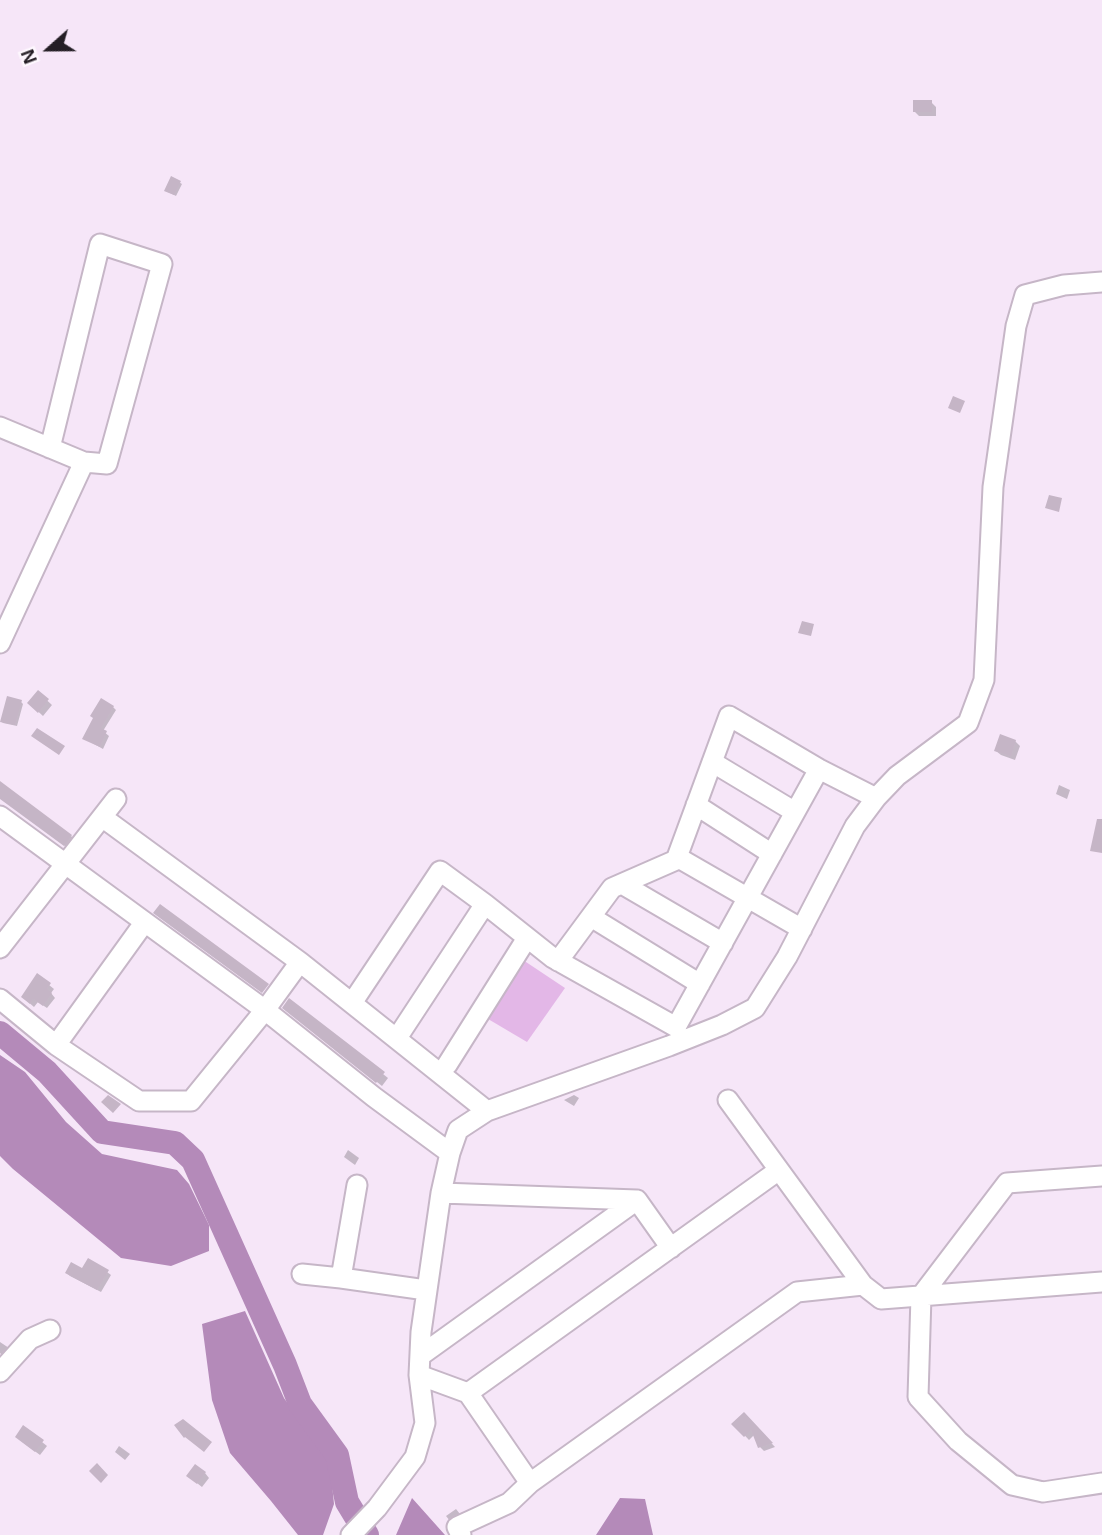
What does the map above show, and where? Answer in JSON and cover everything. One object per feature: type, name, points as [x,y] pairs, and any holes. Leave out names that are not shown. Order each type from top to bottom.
[{"type":"street","points":[[0,427],[50,448],[84,462],[107,464],[162,264],[100,244],[50,448]]},
{"type":"street","points":[[351,1535],[415,1457],[425,1423],[419,1366],[421,1332],[441,1193],[458,1130],[487,1111],[669,1046],[722,1025],[755,1008],[787,957],[855,826],[897,776],[968,723],[984,680],[993,487],[1016,326],[1025,295],[1064,285],[1102,282]]},
{"type":"street","points":[[0,643],[84,462]]},
{"type":"street","points":[[558,961],[612,888],[676,860],[729,716],[819,769],[876,798]]},
{"type":"street","points":[[712,762],[795,812]]},
{"type":"street","points":[[352,1003],[440,871],[558,961],[676,1027],[819,769]]},
{"type":"street","points":[[0,948],[116,799]]},
{"type":"street","points":[[696,806],[772,854]]},
{"type":"street","points":[[0,816],[265,1010],[374,1097],[450,1153]]},
{"type":"street","points":[[102,817],[300,962],[487,1111]]},
{"type":"street","points":[[677,857],[802,929]]},
{"type":"street","points":[[622,884],[723,943]]},
{"type":"street","points":[[397,1038],[485,904]]},
{"type":"street","points":[[591,917],[700,984]]},
{"type":"street","points":[[56,1045],[144,923]]},
{"type":"street","points":[[447,1065],[527,938]]},
{"type":"street","points":[[0,999],[56,1045],[139,1101],[191,1101],[300,962]]},
{"type":"street","points":[[728,1100],[863,1285],[881,1298],[1102,1282]]},
{"type":"street","points":[[468,1393],[779,1170]]},
{"type":"street","points":[[1102,1176],[1007,1183],[921,1296],[918,1397],[958,1441],[1012,1485],[1043,1492],[1102,1483]]},
{"type":"street","points":[[341,1278],[357,1185]]},
{"type":"street","points":[[441,1193],[638,1200]]},
{"type":"street","points":[[638,1200],[671,1248]]},
{"type":"street","points":[[419,1366],[638,1200]]},
{"type":"street","points":[[302,1274],[426,1290]]},
{"type":"street","points":[[461,1535],[457,1527],[509,1503],[530,1483],[797,1293],[863,1285]]},
{"type":"street","points":[[0,1372],[30,1339],[50,1331]]},
{"type":"street","points":[[419,1366],[468,1393],[530,1483]]},
{"type":"shaded area","points":[[523,960],[565,988],[527,1042],[483,1016]]},
{"type":"shaded area","points":[[0,1055],[25,1072],[66,1122],[102,1154],[177,1170],[189,1184],[209,1225],[209,1251],[171,1266],[121,1258],[13,1169],[0,1156]]},
{"type":"shaded area","points":[[245,1311],[284,1398],[330,1464],[334,1504],[323,1535],[298,1535],[230,1453],[212,1400],[202,1324]]},
{"type":"shaded area","points":[[412,1498],[445,1535],[396,1535]]},
{"type":"shaded area","points":[[620,1498],[645,1499],[653,1535],[596,1535]]},
{"type":"building","points":[[913,100],[932,100],[932,112],[913,112]]},
{"type":"building","points":[[171,176],[181,181],[174,195],[164,191]]},
{"type":"building","points":[[953,396],[965,401],[960,413],[948,408]]},
{"type":"building","points":[[1049,495],[1062,498],[1059,512],[1045,508]]},
{"type":"building","points":[[802,621],[814,624],[811,636],[798,633]]},
{"type":"building","points":[[38,690],[49,699],[38,713],[27,703]]},
{"type":"building","points":[[7,696],[22,700],[15,725],[0,722]]},
{"type":"building","points":[[101,698],[114,706],[101,728],[107,731],[100,747],[82,739],[93,718],[90,716]]},
{"type":"building","points":[[37,728],[65,746],[59,755],[31,736]]},
{"type":"building","points":[[1000,734],[1016,740],[1011,756],[994,751]]},
{"type":"building","points":[[0,781],[72,835],[64,846],[0,799]]},
{"type":"building","points":[[1097,819],[1102,819],[1102,853],[1090,851]]},
{"type":"building","points":[[160,904],[269,984],[262,993],[153,913]]},
{"type":"building","points":[[37,973],[51,983],[47,989],[52,993],[43,1006],[33,999],[30,1004],[21,997]]},
{"type":"building","points":[[289,998],[385,1072],[376,1083],[282,1008]]},
{"type":"building","points":[[108,1095],[121,1104],[113,1113],[101,1102]]},
{"type":"building","points":[[88,1258],[109,1270],[97,1290],[65,1273],[71,1262],[82,1268]]},
{"type":"building","points":[[744,1412],[773,1443],[758,1448],[751,1430],[744,1437],[731,1424]]},
{"type":"building","points":[[183,1419],[212,1442],[204,1452],[184,1438],[174,1425]]},
{"type":"building","points":[[23,1425],[44,1440],[35,1452],[15,1437]]},
{"type":"building","points":[[97,1463],[108,1475],[101,1483],[89,1471]]},
{"type":"building","points":[[195,1464],[206,1472],[197,1484],[186,1476]]},
{"type":"waterway","points":[[0,1033],[47,1072],[102,1132],[175,1143],[193,1160],[300,1404],[337,1455],[347,1502],[367,1535]]}]
